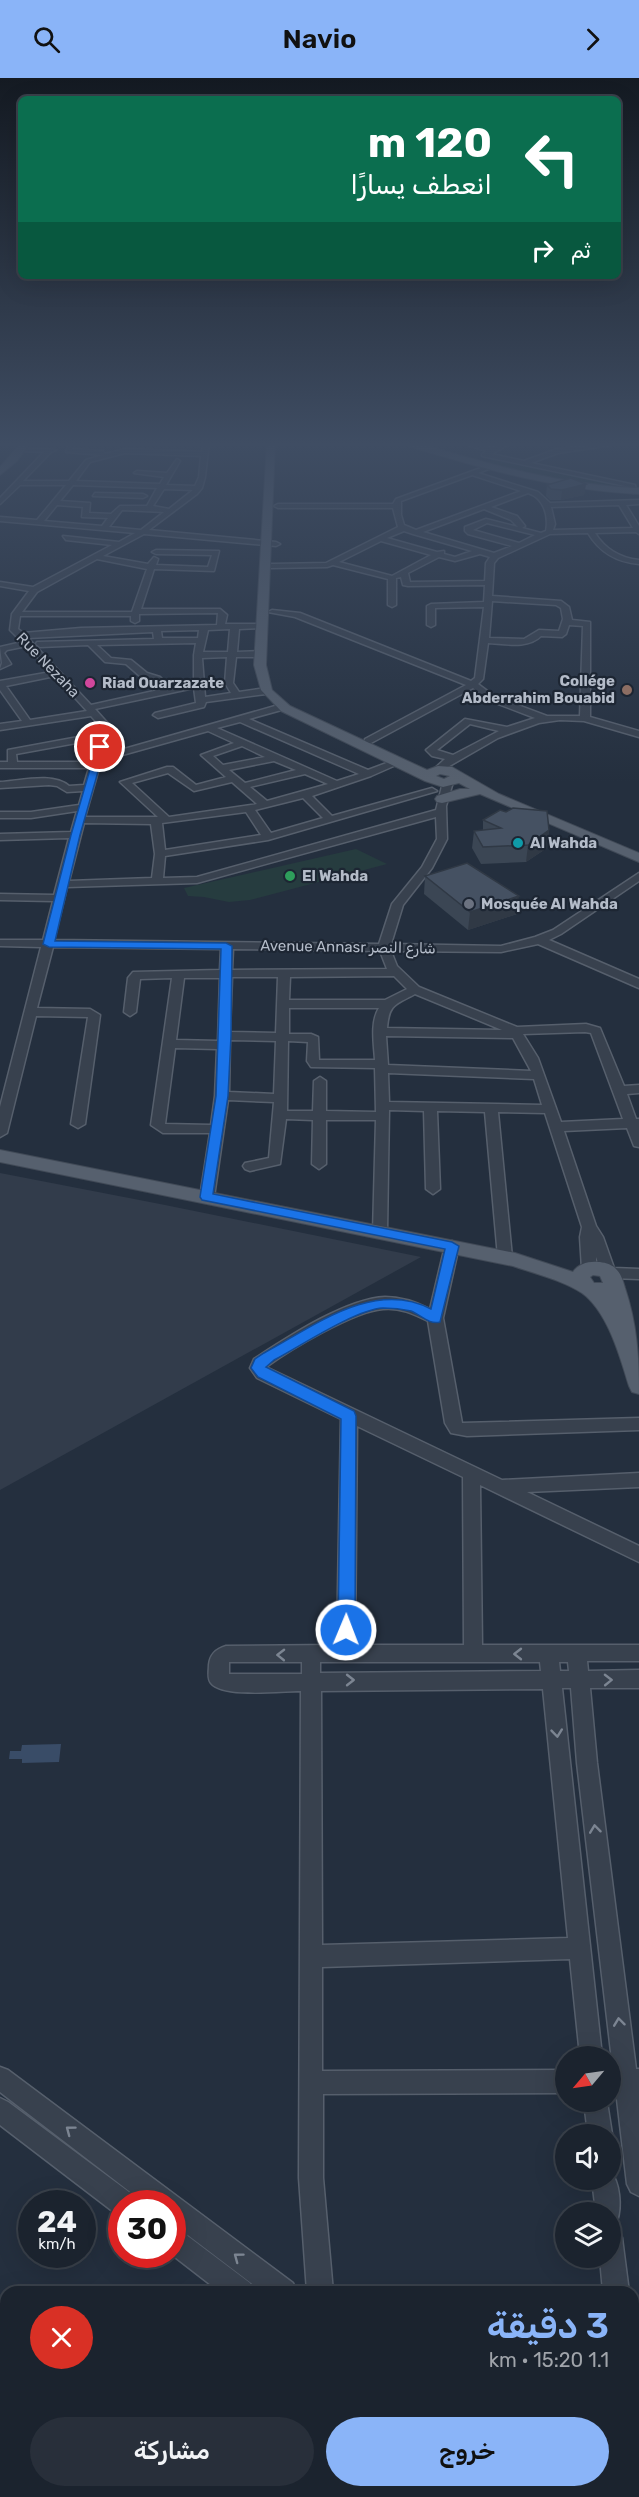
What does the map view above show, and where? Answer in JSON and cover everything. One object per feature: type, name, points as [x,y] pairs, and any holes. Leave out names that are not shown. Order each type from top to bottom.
[{"type":"main road","points":[[270,556],[266,623],[270,673],[280,695],[302,711],[416,762],[436,785]]},
{"type":"main road","points":[[273,556],[274,566],[260,654],[260,678],[266,691],[282,707],[400,761],[436,785],[460,793],[494,797]]},
{"type":"main road","points":[[416,762],[452,759]]},
{"type":"main road","points":[[436,785],[453,779],[639,858]]},
{"type":"main road","points":[[453,779],[475,793]]},
{"type":"main road","points":[[0,1156],[452,1246],[510,1259],[565,1276],[600,1278],[603,1304],[627,1344],[637,1373]]},
{"type":"street","points":[[136,630],[136,613],[155,556]]},
{"type":"street","points":[[184,568],[188,556]]},
{"type":"street","points":[[96,557],[152,567],[184,568],[213,567],[215,556]]},
{"type":"street","points":[[274,566],[317,566],[334,563],[348,556]]},
{"type":"street","points":[[334,563],[392,578],[434,556]]},
{"type":"street","points":[[446,556],[458,559],[467,556]]},
{"type":"street","points":[[368,741],[474,685],[480,674],[485,640],[490,563],[495,556]]},
{"type":"street","points":[[615,556],[626,561],[639,562]]},
{"type":"street","name":"Rue Nezaha","points":[[96,557],[34,590],[16,614],[13,626],[31,643],[108,732]]},
{"type":"street","points":[[404,571],[408,584],[489,583]]},
{"type":"street","points":[[392,578],[392,605]]},
{"type":"street","points":[[0,584],[34,590]]},
{"type":"street","points":[[431,625],[430,607],[434,604],[488,601],[563,604],[565,607],[566,621],[562,634],[539,633],[532,640],[524,642],[485,640]]},
{"type":"street","points":[[16,614],[84,615],[220,611],[223,615],[221,626]]},
{"type":"street","points":[[81,632],[84,615]]},
{"type":"street","points":[[31,643],[53,634],[235,626],[266,623],[297,615],[474,685],[491,698],[544,718]]},
{"type":"street","points":[[566,621],[588,625],[585,718]]},
{"type":"street","points":[[235,626],[229,682],[237,695]]},
{"type":"street","points":[[158,715],[201,705],[198,655],[204,627]]},
{"type":"street","points":[[157,628],[158,641]]},
{"type":"street","points":[[31,643],[53,634]]},
{"type":"street","points":[[0,666],[7,664],[0,652],[4,648],[31,643],[91,644],[200,640]]},
{"type":"street","points":[[91,644],[108,660],[128,662],[144,675],[157,679],[169,690]]},
{"type":"street","points":[[198,655],[260,654]]},
{"type":"street","points":[[28,723],[13,708],[0,684],[57,673]]},
{"type":"street","points":[[0,727],[91,710],[198,684]]},
{"type":"street","points":[[201,700],[266,691]]},
{"type":"street","points":[[0,765],[97,762],[282,707]]},
{"type":"street","points":[[63,884],[197,880],[436,785],[452,759],[504,729],[544,718],[585,718],[611,723],[639,734]]},
{"type":"street","points":[[241,719],[368,774]]},
{"type":"street","points":[[452,759],[435,754],[431,750],[468,721],[504,729]]},
{"type":"street","points":[[209,728],[337,785]]},
{"type":"street","points":[[0,1133],[79,820],[108,732]]},
{"type":"street","points":[[13,765],[11,753],[14,751],[108,732]]},
{"type":"street","points":[[120,743],[128,751]]},
{"type":"street","points":[[242,743],[206,754],[264,804]]},
{"type":"street","points":[[222,768],[277,758],[303,746]]},
{"type":"street","points":[[452,759],[453,779]]},
{"type":"street","points":[[79,820],[162,820],[248,807],[337,785],[400,761]]},
{"type":"street","points":[[155,881],[160,854],[162,820],[125,782],[170,769],[194,788],[235,778]]},
{"type":"street","points":[[244,786],[306,771]]},
{"type":"street","points":[[0,785],[49,782],[60,783],[67,789],[88,788]]},
{"type":"street","points":[[160,854],[268,837],[332,820],[436,785]]},
{"type":"street","points":[[436,785],[442,838],[436,853],[398,904],[384,947],[395,972],[415,990],[516,1033],[532,1058],[539,1075],[589,1226],[596,1237],[600,1278],[639,1275]]},
{"type":"street","points":[[304,794],[332,820]]},
{"type":"street","points":[[0,815],[31,815],[84,807]]},
{"type":"street","points":[[248,807],[268,837]]},
{"type":"street","points":[[0,837],[75,835]]},
{"type":"street","name":"Avenue Annasr شارع النصر","points":[[0,943],[501,949],[539,940],[570,923],[639,876]]},
{"type":"street","points":[[0,897],[59,898]]},
{"type":"street","points":[[539,940],[639,984]]},
{"type":"street","points":[[207,1197],[222,1096],[226,946]]},
{"type":"street","points":[[130,1012],[135,977],[395,972]]},
{"type":"street","points":[[250,1166],[275,1161],[281,1098],[284,974]]},
{"type":"street","points":[[178,975],[159,1126],[163,1129],[217,1129]]},
{"type":"street","points":[[283,1004],[387,1004],[415,990]]},
{"type":"street","points":[[380,1232],[383,1111],[380,1032],[382,1012],[387,1004]]},
{"type":"street","points":[[30,1012],[90,1013],[94,1015],[78,1124]]},
{"type":"street","points":[[380,1032],[516,1033],[593,1029],[596,1031],[618,1090],[635,1123],[639,1143]]},
{"type":"street","points":[[170,1044],[281,1037],[313,1038],[313,1061],[316,1064],[539,1075]]},
{"type":"street","points":[[319,1164],[320,1081]]},
{"type":"street","points":[[618,1090],[639,1089]]},
{"type":"street","points":[[222,1096],[281,1098]]},
{"type":"street","points":[[280,1115],[320,1116],[429,1107],[550,1109]]},
{"type":"street","points":[[429,1107],[433,1189]]},
{"type":"street","points":[[491,1108],[510,1259]]},
{"type":"street","points":[[557,1127],[635,1123]]},
{"type":"street","points":[[452,1246],[435,1318],[453,1423],[462,1430],[639,1424]]},
{"type":"street","points":[[435,1318],[416,1308],[401,1304],[381,1303],[359,1309],[261,1363],[258,1368],[263,1374],[349,1416],[501,1486],[639,1554]]},
{"type":"street","points":[[346,1654],[349,1416]]},
{"type":"street","points":[[471,1472],[473,1654]]},
{"type":"street","points":[[501,1486],[639,1480]]},
{"type":"street","points":[[639,1653],[223,1655],[219,1659],[218,1677],[226,1683],[310,1680],[639,1679]]},
{"type":"street","points":[[549,1654],[590,2046]]},
{"type":"street","points":[[577,1654],[587,1764],[639,2184]]},
{"type":"street","points":[[310,1656],[311,2178],[320,2286]]},
{"type":"street","points":[[310,1956],[580,1948]]},
{"type":"street","points":[[0,2078],[148,2190]]},
{"type":"street","points":[[311,2083],[555,2081]]},
{"type":"street","points":[[0,2110],[108,2191]]},
{"type":"street","points":[[89,2177],[102,2155]]},
{"type":"street","points":[[126,2190],[131,2177]]},
{"type":"street","points":[[186,2218],[276,2286]]},
{"type":"street","points":[[186,2251],[233,2286]]},
{"type":"street","points":[[613,2268],[615,2286]]},
{"type":"shaded area","points":[[0,1173],[160,1204],[421,1257],[0,1490]]},
{"type":"green space","name":"El Wahda","points":[[356,849],[387,864],[250,900],[229,902],[188,896],[184,888]]},
{"type":"water","points":[[61,1744],[59,1762],[22,1763],[22,1759],[9,1759],[10,1751],[21,1751],[22,1745]]},
{"type":"building","points":[[513,808],[547,811],[549,830],[528,845],[483,847],[474,831],[501,828],[483,820],[500,810],[506,812]]},
{"type":"building","points":[[467,863],[519,896],[470,912],[425,876]]},
{"type":"place","name":"Riad Ouarzazate","points":[[90,683]]},
{"type":"place","name":"Collége Abderrahim Bouabid","points":[[627,690]]},
{"type":"place","name":"Al Wahda","points":[[518,843]]},
{"type":"place","name":"El Wahda","points":[[290,876]]},
{"type":"place","name":"Mosquée Al Wahda","points":[[469,904]]},
{"type":"route","points":[[100,747],[75,835],[49,944],[226,946],[226,1036],[222,1096],[207,1197],[452,1246],[435,1318],[416,1308],[401,1304],[381,1303],[359,1309],[269,1357],[258,1368],[263,1374],[349,1416],[346,1630]]}]
